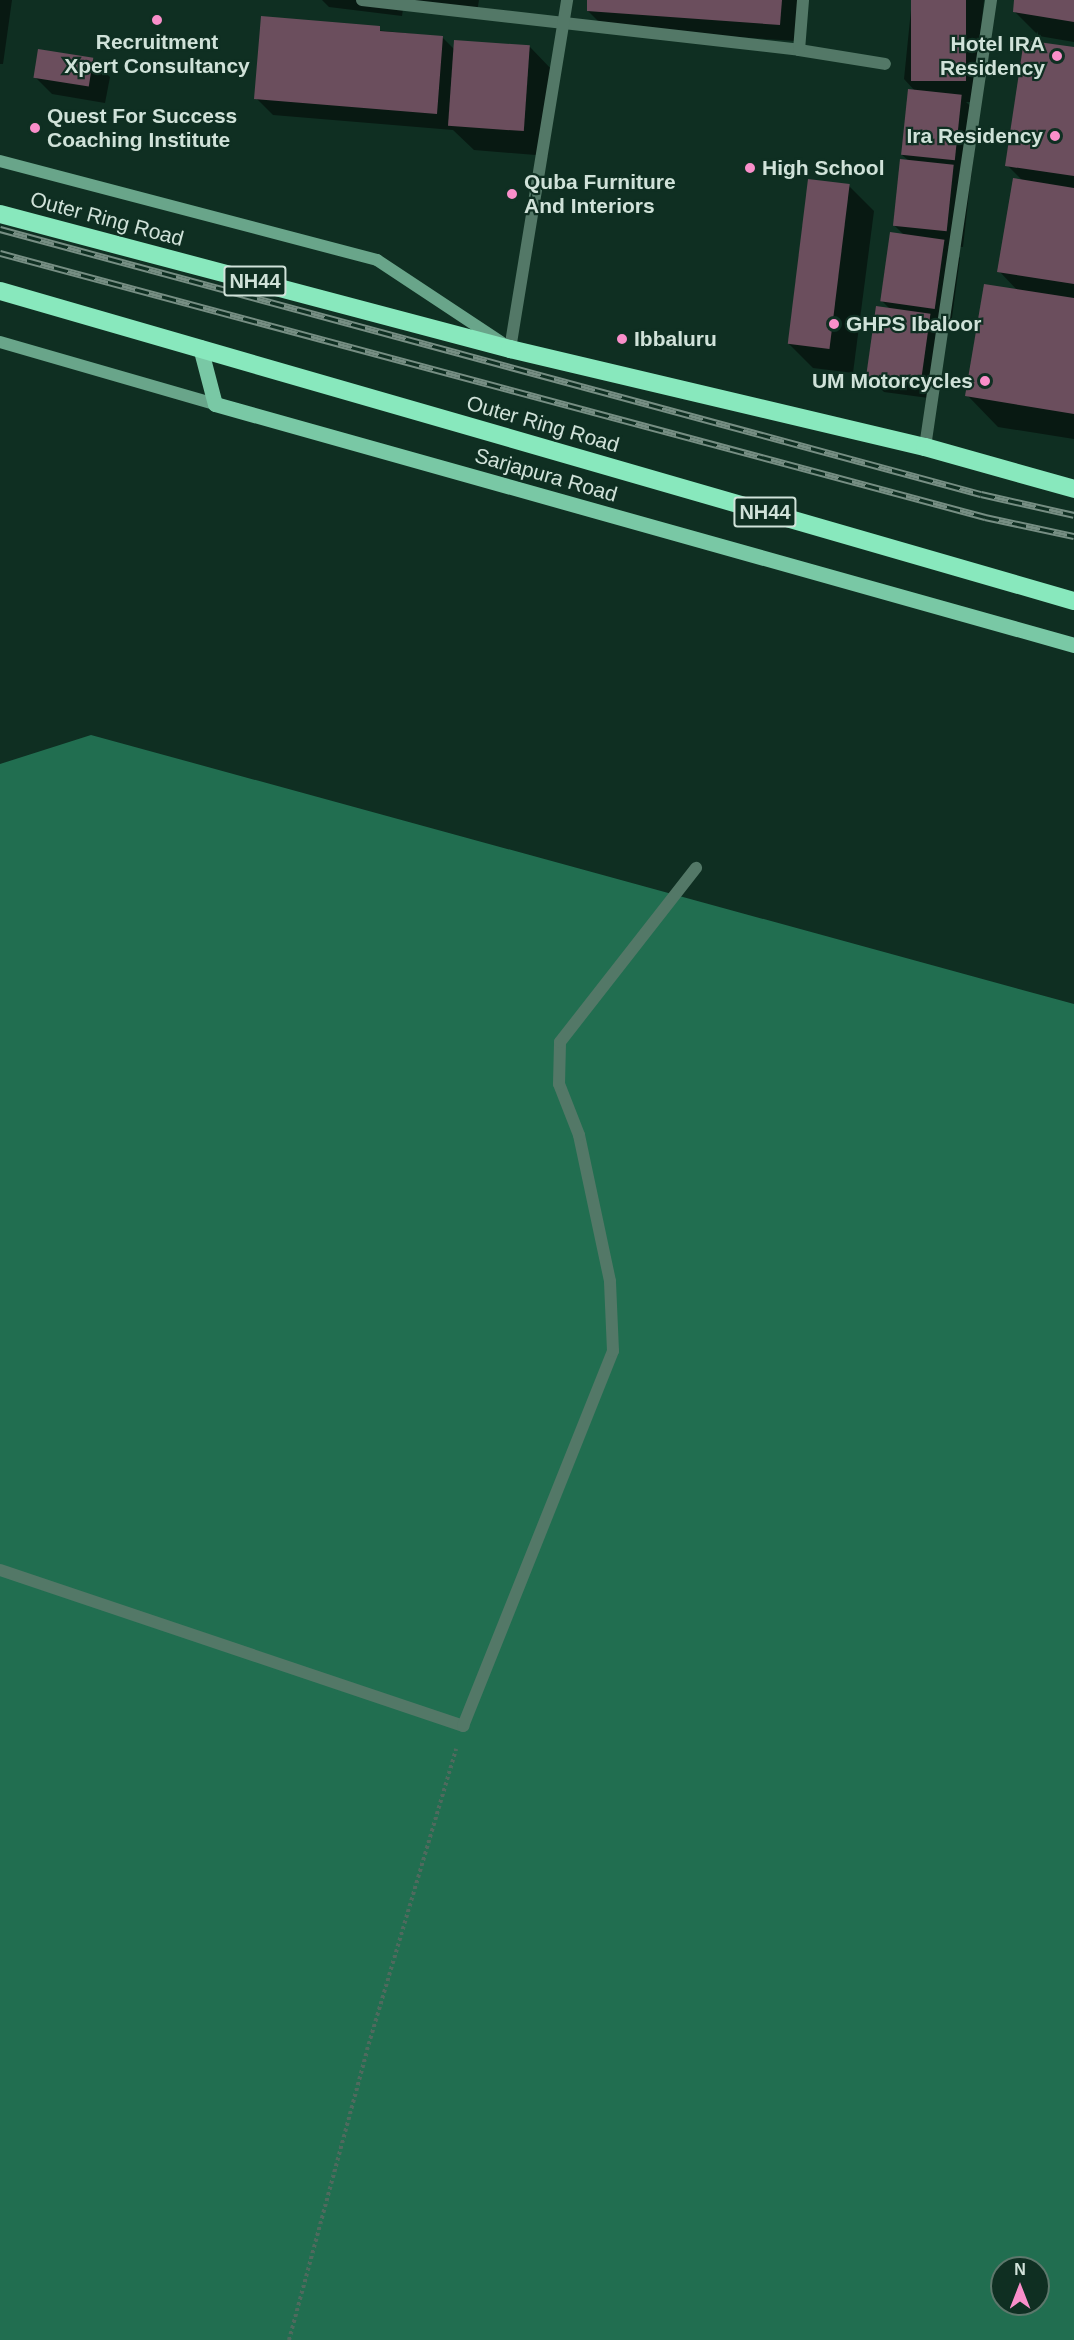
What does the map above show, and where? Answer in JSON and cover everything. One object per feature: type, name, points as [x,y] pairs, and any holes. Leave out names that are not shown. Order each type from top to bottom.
[{"type":"highway","name":"Outer Ring Road","points":[[0,214],[510,349],[925,447],[1074,489]]},
{"type":"highway","name":"Outer Ring Road","points":[[0,291],[1074,601]]},
{"type":"main road","points":[[200,347],[215,404]]},
{"type":"main road","name":"Sarjapura Road","points":[[215,404],[1074,645]]},
{"type":"street","points":[[362,0],[799,50],[885,64]]},
{"type":"street","points":[[0,161],[377,260],[510,349],[567,0]]},
{"type":"street","points":[[799,50],[803,0]]},
{"type":"street","points":[[925,447],[991,0]]},
{"type":"street","name":"Sarjapura Road","points":[[4,343],[215,404]]},
{"type":"street","points":[[0,1570],[463,1726],[613,1351],[610,1281],[579,1135],[559,1084],[560,1042],[696,868]]},
{"type":"path","points":[[289,2340],[367,2050],[463,1726]]},
{"type":"shaded area","points":[[91,735],[1074,1004],[1074,2340],[0,2340],[0,764]]},
{"type":"building","points":[[587,0],[782,0],[780,25],[587,11]]},
{"type":"building","points":[[911,0],[966,0],[966,81],[911,81]]},
{"type":"building","points":[[1014,0],[1074,0],[1074,22],[1013,12]]},
{"type":"building","points":[[261,16],[380,26],[380,31],[443,36],[437,114],[254,99]]},
{"type":"building","points":[[454,40],[530,45],[524,131],[448,126]]},
{"type":"building","points":[[1024,40],[1074,47],[1074,176],[1005,166]]},
{"type":"building","points":[[38,49],[93,58],[89,86],[33,78]]},
{"type":"building","points":[[908,89],[962,95],[955,160],[901,155]]},
{"type":"building","points":[[900,159],[954,165],[947,231],[893,226]]},
{"type":"building","points":[[1013,178],[1074,188],[1074,284],[997,272]]},
{"type":"building","points":[[808,179],[850,184],[829,349],[788,344]]},
{"type":"building","points":[[890,232],[944,240],[935,309],[880,301]]},
{"type":"building","points":[[984,284],[1074,298],[1074,414],[965,396]]},
{"type":"building","points":[[876,306],[930,314],[921,384],[866,376]]},
{"type":"railway","points":[[0,229],[981,494],[1074,515]]},
{"type":"railway","points":[[0,253],[985,517],[1074,536]]},
{"type":"place","name":"Recruitment Xpert Consultancy","points":[[157,20]]},
{"type":"place","name":"Hotel IRA Residency","points":[[1057,56]]},
{"type":"place","name":"Quest For Success Coaching Institute","points":[[35,128]]},
{"type":"place","name":"Ira Residency","points":[[1055,136]]},
{"type":"place","name":"High School","points":[[750,168]]},
{"type":"place","name":"Quba Furniture And Interiors","points":[[512,194]]},
{"type":"place","name":"GHPS Ibaloor","points":[[834,324]]},
{"type":"place","name":"Ibbaluru","points":[[622,339]]},
{"type":"place","name":"UM Motorcycles","points":[[985,381]]}]
